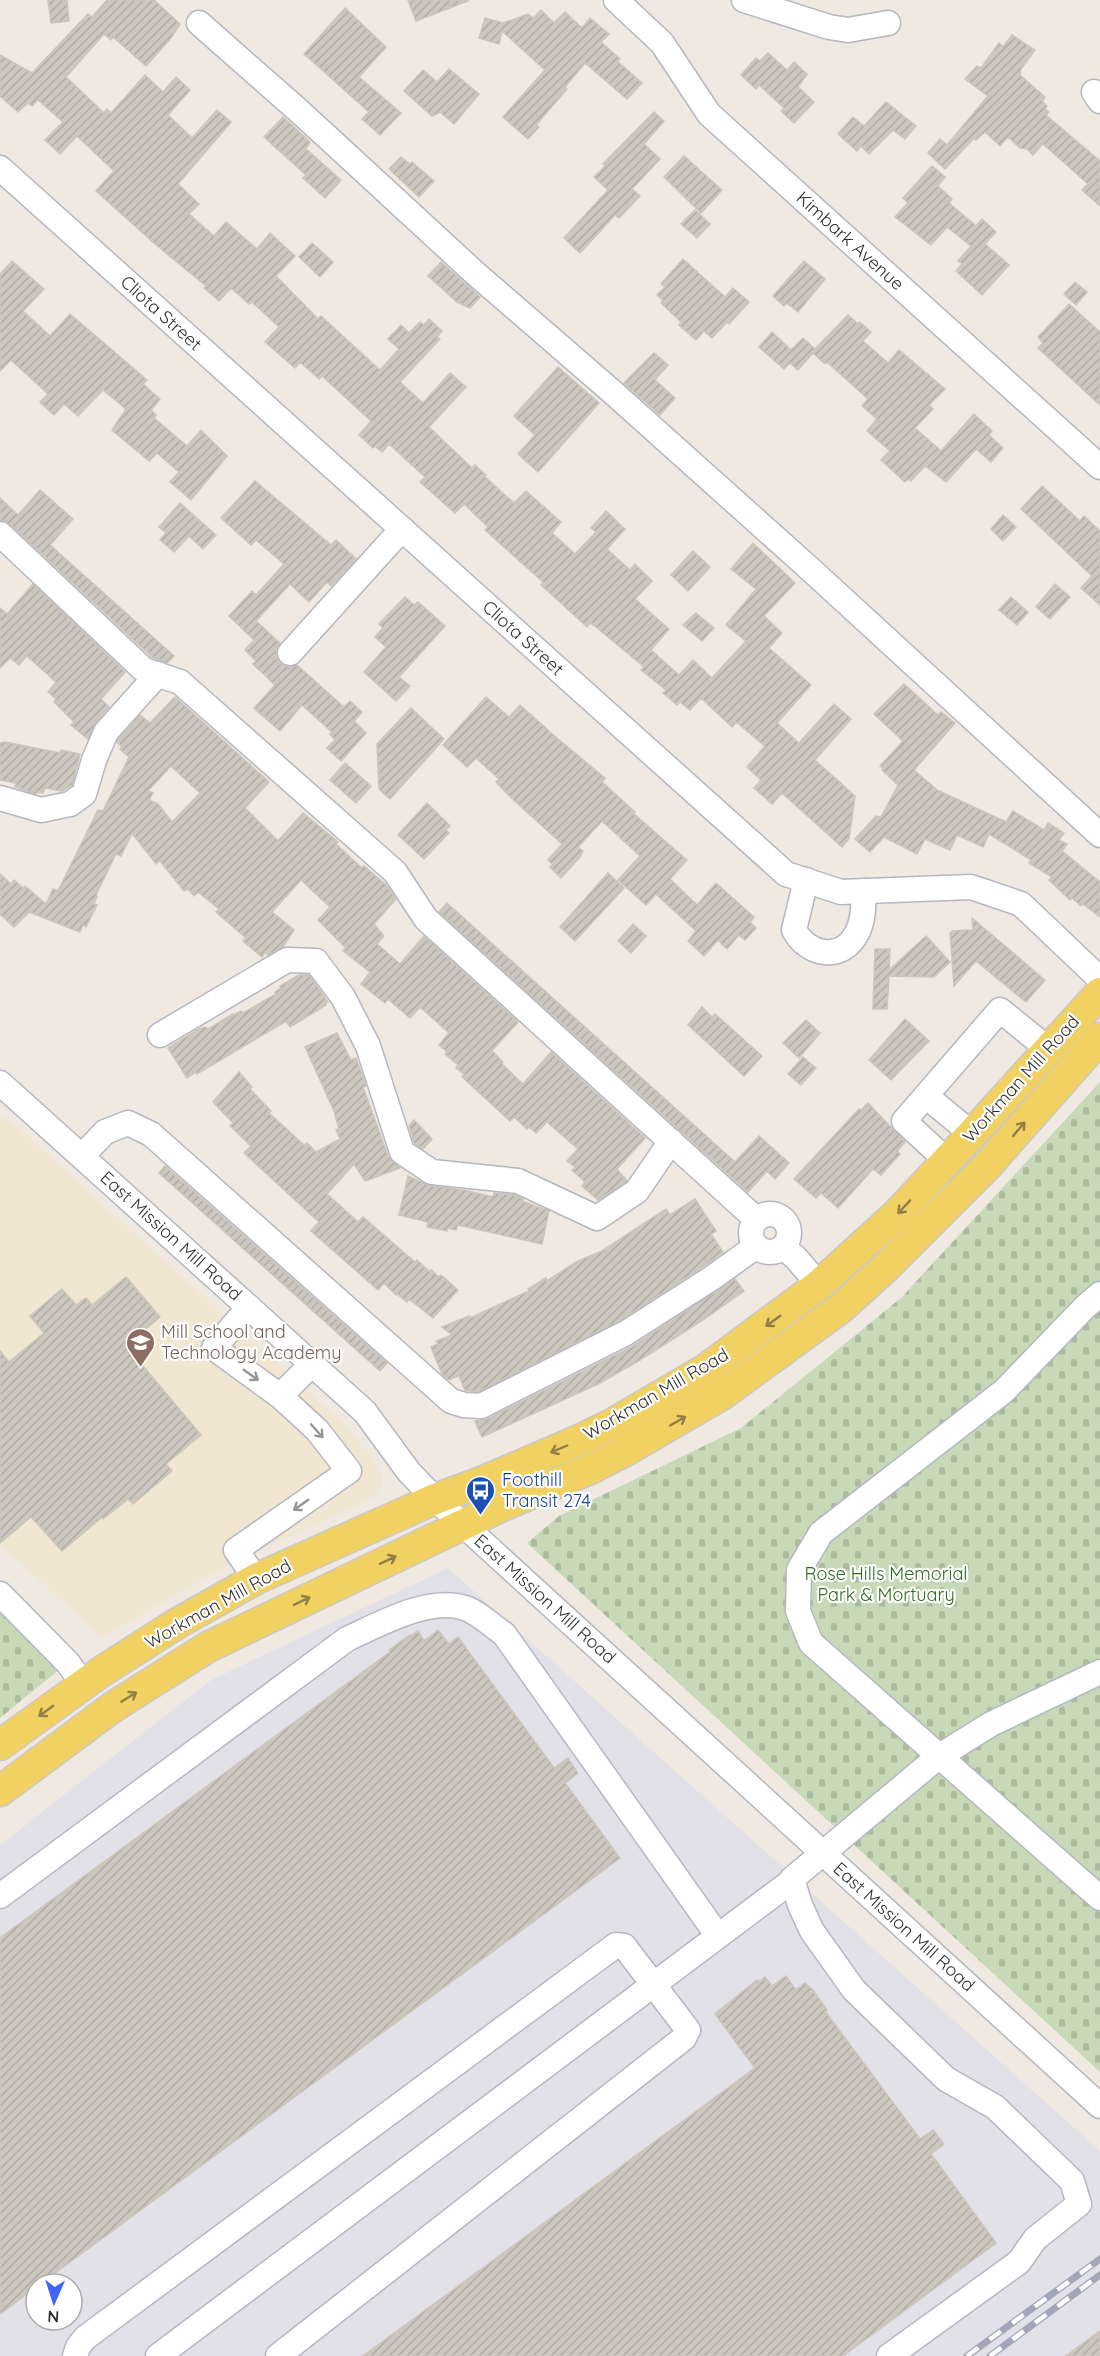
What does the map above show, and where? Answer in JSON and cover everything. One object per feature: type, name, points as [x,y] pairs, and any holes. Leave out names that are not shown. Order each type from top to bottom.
[{"type":"main road","name":"Workman Mill Road","points":[[0,1745],[92,1678],[176,1624],[256,1579],[435,1499],[484,1481],[612,1424],[706,1369],[819,1285],[896,1215],[1100,993]]},
{"type":"main road","name":"Workman Mill Road","points":[[0,1791],[113,1707],[208,1647],[463,1524],[627,1450],[723,1394],[841,1308],[917,1237],[968,1186],[1100,1038]]},
{"type":"main road","points":[[841,1308],[852,1288],[943,1195],[952,1176],[947,1161]]},
{"type":"main road","points":[[0,1779],[63,1723],[98,1698],[104,1686],[92,1678]]},
{"type":"street","name":"Kimbark Avenue","points":[[616,0],[662,43],[709,114],[1100,467]]},
{"type":"street","points":[[744,0],[838,29],[848,30],[888,22]]},
{"type":"street","points":[[199,23],[299,111],[476,274],[609,389],[783,545],[1100,835]]},
{"type":"street","name":"Cliota Street","points":[[0,168],[786,874],[841,892],[971,887],[1021,904],[1100,979]]},
{"type":"street","points":[[290,653],[402,529]]},
{"type":"street","points":[[0,534],[144,670],[180,682],[395,872],[426,919],[756,1219]]},
{"type":"street","points":[[0,798],[41,810],[70,804],[84,794],[94,760],[106,732],[158,674]]},
{"type":"street","points":[[806,880],[794,930],[800,941],[812,949],[824,952],[836,953],[850,945],[858,932],[862,918],[864,891]]},
{"type":"street","points":[[160,1035],[287,960],[316,961],[343,998],[368,1046],[402,1152],[432,1172],[518,1181],[597,1218],[637,1191],[671,1141]]},
{"type":"street","points":[[947,1161],[904,1122],[1000,1010],[1048,1049]]},
{"type":"street","name":"East Mission Mill Road","points":[[0,1083],[365,1412],[409,1472],[435,1499],[1100,2106]]},
{"type":"street","points":[[926,1096],[972,1134]]},
{"type":"street","points":[[82,1156],[105,1132],[128,1123],[151,1134],[451,1401],[464,1405],[481,1406],[626,1333],[712,1278],[755,1247]]},
{"type":"street","points":[[790,1253],[769,1253],[755,1247],[750,1232],[756,1219],[771,1214],[784,1220],[790,1234],[790,1253],[819,1285]]},
{"type":"street","points":[[1100,1294],[1004,1391],[821,1533],[799,1570],[798,1611],[811,1643],[1100,1898]]},
{"type":"street","points":[[249,1306],[214,1348],[280,1396],[317,1430],[349,1471],[236,1550],[256,1579]]},
{"type":"street","points":[[280,1396],[312,1364]]},
{"type":"street","points":[[0,1594],[68,1663],[92,1678]]},
{"type":"street","points":[[0,1896],[347,1639],[406,1613],[440,1605],[466,1608],[504,1634],[718,1936]]},
{"type":"street","points":[[158,2356],[793,1880],[938,1757],[991,1724],[1100,1672]]},
{"type":"street","points":[[793,1880],[800,1905],[812,1931],[854,1990],[946,2079],[995,2107],[1072,2181],[1078,2204],[1035,2239],[1018,2262],[889,2356]]},
{"type":"street","points":[[75,2356],[85,2338],[616,1945],[624,1946],[688,2030],[684,2038],[278,2356]]},
{"type":"shaded area","name":"Mill School and Technology Academy","points":[[0,1116],[12,1122],[343,1423],[370,1455],[382,1475],[382,1486],[376,1495],[199,1581],[102,1638],[0,1544]]},
{"type":"shaded area","points":[[448,1568],[1100,2151],[1100,2356],[0,2356],[0,1845],[211,1680]]},
{"type":"green space","name":"Rose Hills Memorial Park & Mortuary","points":[[1100,1082],[1100,2072],[527,1543],[559,1516],[741,1428],[901,1298]]},
{"type":"green space","points":[[0,1601],[66,1664],[0,1718]]},
{"type":"building","points":[[48,0],[67,0],[69,21],[51,23]]},
{"type":"building","points":[[107,0],[154,0],[180,24],[171,38],[146,66],[113,37],[111,40],[104,34],[66,77],[104,113],[107,109],[111,113],[145,75],[163,92],[176,77],[190,90],[168,115],[192,138],[217,110],[231,122],[178,184],[199,204],[189,214],[214,236],[226,222],[257,249],[270,233],[295,256],[276,276],[318,319],[321,316],[380,370],[399,349],[388,339],[401,325],[409,333],[420,322],[424,325],[429,319],[442,331],[437,337],[440,339],[400,382],[423,403],[450,373],[466,387],[429,427],[472,468],[475,465],[514,503],[526,491],[561,522],[552,533],[575,554],[596,532],[591,528],[606,511],[625,529],[607,549],[630,570],[635,564],[652,581],[635,599],[669,629],[651,650],[679,675],[693,660],[712,678],[746,641],[726,625],[756,589],[731,569],[753,543],[795,583],[764,616],[782,633],[769,648],[811,685],[777,723],[799,743],[834,704],[851,719],[815,760],[855,796],[849,839],[842,847],[782,793],[772,804],[754,788],[761,780],[747,767],[765,746],[736,722],[732,727],[701,698],[690,710],[680,702],[677,705],[663,693],[666,690],[641,670],[644,667],[596,627],[590,623],[587,627],[541,585],[543,582],[485,530],[488,527],[464,504],[455,513],[420,482],[425,477],[389,444],[382,452],[375,446],[373,448],[359,435],[371,421],[322,376],[319,379],[300,362],[295,368],[265,342],[279,327],[252,302],[249,304],[231,288],[219,301],[204,288],[206,286],[96,191],[114,171],[77,136],[60,154],[45,140],[63,122],[38,100],[32,106],[28,103],[18,112],[0,96],[0,55],[32,73],[88,14],[92,17]]},
{"type":"building","points":[[408,0],[467,0],[468,1],[416,21]]},
{"type":"building","points":[[345,8],[386,47],[359,77],[401,113],[380,135],[362,119],[369,112],[304,54]]},
{"type":"building","points":[[541,10],[554,23],[565,12],[582,28],[590,18],[609,34],[601,42],[620,59],[617,61],[642,83],[627,99],[585,63],[565,87],[567,89],[536,125],[539,127],[528,139],[503,117],[545,70],[502,31],[499,44],[479,38],[485,18],[503,23],[528,14],[533,18]]},
{"type":"building","points":[[1012,35],[1035,50],[1021,69],[1020,75],[1045,97],[1042,101],[1049,112],[1046,115],[1100,161],[1100,206],[1082,190],[1088,184],[1043,144],[1033,155],[1027,149],[1020,148],[1008,137],[1000,146],[985,132],[976,140],[974,138],[945,169],[928,153],[940,139],[947,145],[988,96],[965,79],[977,66],[981,68],[999,43],[1003,47]]},
{"type":"building","points":[[768,53],[787,70],[794,62],[807,74],[798,87],[814,102],[794,123],[781,111],[784,108],[759,85],[756,89],[741,75],[756,58],[760,61]]},
{"type":"building","points":[[449,69],[479,94],[454,124],[440,112],[432,116],[404,91],[423,70],[437,82]]},
{"type":"building","points":[[886,102],[916,126],[905,139],[893,130],[869,154],[861,146],[857,151],[838,134],[853,117],[864,126]]},
{"type":"building","points":[[654,112],[664,121],[644,144],[660,159],[632,189],[640,196],[619,218],[615,215],[580,253],[564,238],[608,190],[594,177],[605,166],[603,164]]},
{"type":"building","points":[[283,117],[310,142],[306,149],[341,180],[325,198],[303,178],[306,175],[264,137]]},
{"type":"building","points":[[684,156],[722,190],[701,213],[664,177]]},
{"type":"building","points":[[401,157],[410,164],[412,162],[434,181],[419,197],[389,169]]},
{"type":"building","points":[[932,166],[945,177],[938,186],[952,199],[949,203],[976,226],[982,219],[996,232],[985,244],[1009,265],[982,295],[956,271],[962,264],[958,261],[971,246],[947,227],[931,245],[895,217],[908,203],[903,198]]},
{"type":"building","points":[[695,210],[710,224],[697,238],[681,224]]},
{"type":"building","points":[[312,243],[333,262],[320,277],[299,257]]},
{"type":"building","points":[[683,259],[725,297],[733,288],[749,302],[729,324],[727,322],[712,338],[704,331],[696,340],[679,325],[681,322],[661,303],[663,300],[657,295],[665,287],[661,284]]},
{"type":"building","points":[[12,261],[44,289],[23,311],[50,336],[70,314],[147,380],[143,384],[160,399],[151,410],[156,415],[154,418],[187,446],[201,430],[227,456],[191,500],[170,482],[179,472],[157,453],[149,461],[112,430],[126,409],[103,390],[78,416],[64,404],[54,415],[40,402],[48,394],[11,360],[0,371],[0,274]]},
{"type":"building","points":[[804,261],[825,279],[798,312],[787,303],[784,306],[773,296]]},
{"type":"building","points":[[441,262],[480,297],[470,308],[457,302],[428,276]]},
{"type":"building","points":[[1075,282],[1087,292],[1076,305],[1064,294]]},
{"type":"building","points":[[1069,304],[1100,332],[1100,405],[1038,348],[1043,343],[1038,337]]},
{"type":"building","points":[[848,315],[871,332],[863,341],[888,363],[899,350],[945,389],[929,405],[933,409],[915,428],[941,451],[974,414],[992,431],[989,435],[1003,448],[991,462],[976,449],[946,482],[925,466],[911,481],[908,479],[905,482],[881,460],[890,451],[867,431],[877,419],[862,406],[868,399],[827,362],[825,364],[813,353],[798,370],[790,363],[784,369],[759,347],[772,332],[791,350],[803,338],[815,349]]},
{"type":"building","points":[[654,353],[668,365],[655,380],[675,398],[660,415],[624,383]]},
{"type":"building","points":[[558,367],[599,403],[538,472],[518,454],[535,435],[514,416]]},
{"type":"building","points":[[255,481],[331,545],[336,540],[356,559],[331,586],[327,582],[309,602],[290,584],[256,621],[280,643],[276,649],[276,657],[281,664],[288,667],[297,665],[344,707],[350,701],[362,712],[354,721],[366,733],[341,761],[327,748],[335,740],[330,734],[332,732],[302,705],[280,731],[254,708],[275,685],[253,664],[256,661],[245,650],[254,640],[229,616],[252,591],[256,595],[284,564],[256,540],[251,545],[221,518]]},
{"type":"building","points":[[1042,486],[1080,521],[1084,516],[1100,531],[1100,605],[1081,588],[1092,576],[1021,509]]},
{"type":"building","points":[[40,490],[73,519],[50,545],[174,656],[167,663],[152,657],[10,524],[0,520],[0,498],[18,515]]},
{"type":"building","points":[[180,503],[216,535],[203,549],[189,536],[174,552],[160,540],[166,533],[159,527]]},
{"type":"building","points":[[1003,515],[1016,527],[1003,541],[991,529]]},
{"type":"building","points":[[693,551],[710,567],[688,591],[671,575]]},
{"type":"building","points":[[33,584],[125,672],[101,699],[109,707],[95,723],[88,739],[71,725],[74,722],[54,702],[56,699],[48,692],[56,682],[27,656],[19,665],[10,658],[0,668],[0,608],[7,614]]},
{"type":"building","points":[[1055,584],[1070,597],[1050,619],[1036,607]]},
{"type":"building","points":[[405,597],[414,605],[418,602],[445,626],[399,677],[410,686],[396,701],[364,672],[386,647],[375,637],[383,628],[379,624]]},
{"type":"building","points":[[1011,597],[1028,612],[1017,625],[999,610]]},
{"type":"building","points":[[696,613],[714,628],[702,641],[683,625]]},
{"type":"building","points":[[904,684],[938,715],[941,712],[955,723],[914,770],[937,790],[1006,822],[1013,811],[1044,830],[1048,823],[1064,833],[1059,840],[1067,844],[1062,851],[1100,882],[1100,917],[1083,904],[1081,906],[1072,898],[1070,900],[1049,880],[1052,877],[1029,863],[1031,860],[989,834],[983,847],[957,835],[950,850],[925,839],[917,854],[884,837],[870,852],[855,839],[876,816],[881,817],[898,785],[880,766],[903,741],[874,714]]},
{"type":"building","points":[[175,697],[269,782],[245,808],[278,841],[303,813],[338,842],[336,844],[362,868],[364,866],[386,885],[396,899],[374,924],[384,936],[377,944],[400,964],[424,936],[518,1022],[492,1051],[523,1084],[551,1052],[645,1138],[617,1169],[627,1181],[598,1200],[582,1186],[585,1182],[572,1170],[575,1167],[567,1161],[578,1149],[547,1122],[536,1133],[529,1127],[527,1129],[514,1117],[510,1121],[462,1077],[464,1074],[456,1068],[458,1065],[445,1054],[447,1052],[439,1045],[449,1033],[420,1007],[410,1018],[388,999],[385,1003],[361,984],[370,972],[343,951],[346,948],[318,920],[330,907],[301,880],[272,912],[294,930],[283,947],[268,955],[265,952],[262,957],[243,941],[246,938],[216,912],[219,909],[198,892],[194,896],[188,889],[184,891],[160,861],[156,864],[132,833],[121,856],[116,854],[96,895],[94,904],[97,905],[86,927],[83,925],[80,932],[29,912],[14,927],[0,914],[0,874],[11,884],[14,880],[23,888],[25,886],[46,904],[53,889],[58,891],[98,810],[103,811],[129,757],[120,749],[122,747],[117,742],[118,740],[140,715],[150,723]],"holes":[[[171,766],[200,793],[172,822],[158,804],[149,800],[153,793],[148,791]]]},
{"type":"building","points":[[486,697],[509,717],[520,705],[605,778],[602,782],[635,812],[634,814],[687,860],[670,879],[697,905],[716,883],[754,917],[750,922],[756,928],[745,940],[739,935],[727,949],[718,940],[704,956],[688,941],[696,931],[656,894],[646,905],[618,880],[640,856],[602,821],[578,847],[583,851],[580,857],[561,878],[550,867],[553,865],[548,860],[562,844],[505,792],[496,782],[499,779],[476,758],[467,767],[443,745]]},
{"type":"building","points":[[411,708],[444,739],[390,799],[379,789],[377,744]]},
{"type":"building","points":[[5,742],[60,753],[61,750],[80,754],[72,785],[62,791],[45,788],[43,793],[37,792],[36,794],[15,787],[16,783],[0,780],[0,743]]},
{"type":"building","points":[[345,763],[371,786],[356,803],[330,780]]},
{"type":"building","points":[[427,803],[450,826],[446,830],[449,833],[424,859],[398,835]]},
{"type":"building","points":[[608,873],[624,888],[575,941],[560,927]]},
{"type":"building","points":[[447,903],[735,1162],[759,1136],[789,1163],[775,1179],[767,1171],[748,1192],[439,912]]},
{"type":"building","points":[[972,918],[1045,980],[1026,1002],[976,961],[954,986],[950,933],[973,930]]},
{"type":"building","points":[[633,924],[646,936],[631,953],[618,941]]},
{"type":"building","points":[[926,936],[950,962],[934,977],[889,976],[887,1009],[873,1009],[875,949],[890,949],[889,970]]},
{"type":"building","points":[[299,975],[309,975],[328,1002],[326,1005],[290,1027],[286,1021],[187,1078],[168,1048],[197,1030],[205,1027],[208,1029],[233,1014],[241,1011],[243,1013],[276,994],[280,986]]},
{"type":"building","points":[[702,1007],[712,1017],[715,1014],[762,1056],[744,1076],[688,1025]]},
{"type":"building","points":[[905,1019],[929,1041],[891,1080],[869,1060]]},
{"type":"building","points":[[806,1020],[820,1033],[799,1058],[783,1043]]},
{"type":"building","points":[[337,1033],[351,1060],[356,1058],[366,1086],[363,1087],[388,1156],[400,1168],[365,1181],[354,1164],[327,1194],[358,1222],[363,1217],[415,1262],[417,1260],[439,1277],[441,1275],[458,1290],[433,1318],[409,1299],[407,1302],[396,1295],[384,1283],[378,1290],[311,1231],[319,1222],[244,1153],[251,1146],[230,1126],[233,1123],[213,1102],[239,1072],[252,1087],[250,1089],[271,1111],[269,1113],[304,1145],[307,1143],[316,1152],[340,1139],[336,1130],[339,1129],[334,1111],[305,1047]]},
{"type":"building","points":[[803,1057],[816,1068],[801,1085],[788,1074]]},
{"type":"building","points":[[868,1103],[905,1142],[897,1151],[900,1154],[881,1175],[873,1169],[838,1208],[821,1193],[816,1198],[794,1179],[859,1109],[861,1110]]},
{"type":"building","points":[[414,1120],[432,1139],[423,1149],[414,1143],[409,1126]]},
{"type":"building","points":[[165,1166],[387,1363],[380,1371],[159,1173]]},
{"type":"building","points":[[408,1176],[431,1186],[464,1190],[493,1197],[494,1193],[514,1195],[523,1199],[522,1201],[549,1211],[542,1244],[458,1225],[456,1230],[447,1228],[447,1231],[427,1227],[428,1222],[399,1215]]},
{"type":"building","points":[[695,1199],[716,1231],[711,1234],[723,1252],[704,1266],[619,1321],[478,1392],[465,1390],[459,1376],[449,1380],[442,1374],[431,1347],[438,1344],[436,1341],[452,1335],[442,1327],[469,1316],[470,1318],[529,1291],[528,1289],[546,1278],[547,1281],[576,1262],[602,1251],[666,1209],[670,1215]]},
{"type":"building","points":[[126,1277],[160,1317],[126,1346],[201,1435],[166,1464],[172,1471],[133,1504],[128,1499],[103,1519],[102,1517],[62,1551],[31,1517],[0,1543],[0,1351],[9,1362],[44,1333],[30,1316],[62,1289],[76,1305],[86,1298],[92,1305]]},
{"type":"building","points":[[735,1279],[744,1291],[640,1360],[600,1383],[482,1437],[475,1421],[487,1419],[633,1346]]},
{"type":"building","points":[[438,1630],[449,1644],[458,1637],[554,1768],[568,1758],[578,1773],[565,1783],[620,1858],[56,2272],[24,2272],[24,2296],[0,2314],[0,1938],[410,1635],[418,1631],[424,1641]]},
{"type":"building","points":[[786,1976],[796,1990],[805,1983],[812,1989],[827,2010],[825,2011],[920,2139],[933,2130],[944,2144],[931,2154],[996,2243],[843,2356],[363,2356],[755,2068],[715,2014],[757,1980],[758,1982],[765,1977],[772,1986]]},
{"type":"building","points":[[1100,2331],[1100,2356],[1066,2356]]},
{"type":"railway","points":[[967,2356],[1100,2259]]},
{"type":"railway","points":[[990,2356],[1100,2275]]},
{"type":"place","name":"Mill School and Technology Academy","points":[[140,1368]]},
{"type":"place","name":"Foothill Transit 274","points":[[481,1516]]}]
